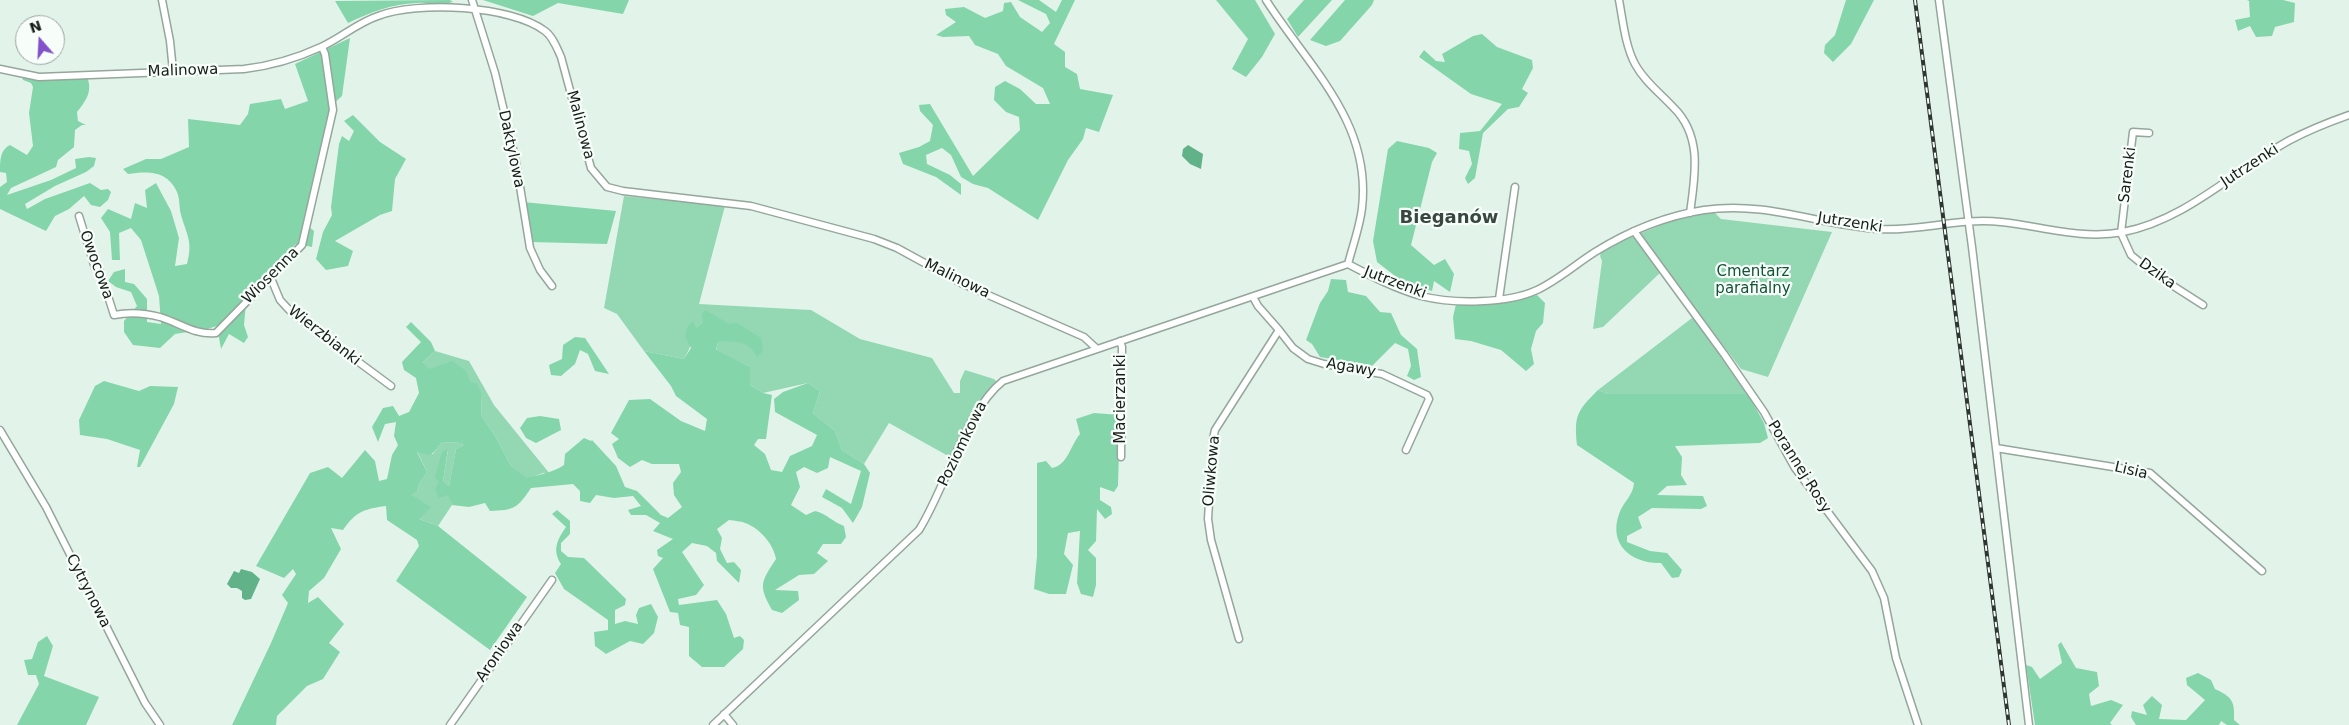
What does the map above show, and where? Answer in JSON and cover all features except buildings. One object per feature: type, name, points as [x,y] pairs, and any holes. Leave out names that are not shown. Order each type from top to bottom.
[{"type":"street","points":[[162,0],[170,41],[173,71]]},
{"type":"street","name":"Daktylowa","points":[[472,0],[494,73],[516,162],[530,248],[534,259],[552,286]]},
{"type":"street","points":[[1266,0],[1295,44],[1332,92],[1351,129],[1362,179],[1362,208],[1348,264]]},
{"type":"street","points":[[1619,0],[1626,38],[1634,63],[1652,86],[1682,115],[1692,136],[1695,155],[1695,177],[1690,212]]},
{"type":"street","points":[[1939,0],[1969,223],[2029,725]]},
{"type":"street","name":"Malinowa","points":[[0,69],[39,77],[264,66],[322,47],[363,22],[390,12],[418,8],[474,8],[502,14],[534,23],[549,34],[561,56],[591,168],[607,187],[623,191],[751,206],[874,239],[897,248],[963,284],[1084,337],[1097,349]]},
{"type":"street","name":"Wiosenna","points":[[114,315],[133,312],[160,317],[203,334],[216,333],[302,245],[309,222],[333,110],[325,54],[322,47]]},
{"type":"street","name":"Jutrzenki","points":[[1348,264],[1385,282],[1421,296],[1441,299],[1499,299],[1538,290],[1597,251],[1634,231],[1690,212],[1750,208],[1781,211],[1855,227],[1888,230],[1991,221],[2063,232],[2089,234],[2121,233],[2148,225],[2177,212],[2290,140],[2326,123],[2349,115]]},
{"type":"street","name":"Sarenki","points":[[2121,233],[2133,132],[2148,134]]},
{"type":"street","points":[[1499,299],[1515,188]]},
{"type":"street","name":"Owocowa","points":[[79,216],[95,268],[100,271],[114,315]]},
{"type":"street","name":"Porannej Rosy","points":[[1634,231],[1729,361],[1764,412],[1796,468],[1872,571],[1884,598],[1896,658],[1918,725]]},
{"type":"street","name":"Dzika","points":[[2121,233],[2131,255],[2152,273],[2203,304]]},
{"type":"street","name":"Poziomkowa","points":[[713,725],[919,530],[934,504],[973,420],[992,390],[1014,376],[1348,264]]},
{"type":"street","name":"Wierzbianki","points":[[270,276],[280,300],[290,312],[391,386]]},
{"type":"street","points":[[1253,297],[1258,306],[1279,330]]},
{"type":"street","name":"Agawy","points":[[1279,330],[1294,348],[1308,359],[1324,364],[1382,374],[1427,396],[1429,399],[1406,450]]},
{"type":"street","name":"Oliwkowa","points":[[1239,639],[1211,540],[1208,518],[1213,440],[1215,430],[1279,330]]},
{"type":"street","name":"Macierzanki","points":[[1120,341],[1122,348],[1121,457]]},
{"type":"street","name":"Cytrynowa","points":[[0,430],[46,508],[145,703],[160,725]]},
{"type":"street","name":"Lisia","points":[[1996,448],[2150,473],[2262,571]]},
{"type":"street","name":"Aroniowa","points":[[450,725],[552,580]]},
{"type":"street","points":[[724,714],[733,725]]},
{"type":"green space","points":[[624,196],[725,206],[699,304],[811,310],[860,339],[932,358],[954,393],[960,393],[960,381],[965,370],[994,379],[997,382],[981,399],[950,457],[889,423],[864,464],[842,450],[835,431],[813,413],[820,391],[808,383],[763,393],[750,385],[750,367],[716,351],[718,342],[737,340],[763,351],[729,324],[703,322],[697,330],[684,359],[644,351],[617,314],[604,308]]},
{"type":"green space","name":"Cmentarz parafialny","points":[[1714,212],[1721,219],[1832,232],[1768,377],[1741,369],[1639,234],[1674,220]]},
{"type":"green space","points":[[1632,236],[1661,272],[1603,327],[1593,329],[1602,261],[1601,253]]},
{"type":"green space","points":[[1692,318],[1695,318],[1748,394],[1608,394],[1598,390]]},
{"type":"green space","points":[[435,351],[469,361],[494,405],[550,474],[543,473],[527,479],[511,466],[494,434],[481,415],[482,395],[429,370],[423,362]]},
{"type":"green space","points":[[442,442],[462,443],[463,447],[456,449],[449,486],[443,481],[448,450],[442,451],[439,482],[449,494],[452,505],[438,526],[419,519],[410,495],[417,492],[419,484],[427,472],[417,451],[433,454]]},
{"type":"shaded area","points":[[450,0],[453,2],[444,4],[408,4],[390,7],[348,23],[335,1]]},
{"type":"shaded area","points":[[483,0],[629,0],[623,14],[558,3],[533,16]]},
{"type":"shaded area","points":[[1018,0],[1039,0],[1056,12],[1062,0],[1075,0],[1054,44],[1065,52],[1065,67],[1077,74],[1080,89],[1113,95],[1099,132],[1086,128],[1083,139],[1068,160],[1038,220],[988,188],[973,184],[961,177],[951,155],[942,148],[926,155],[927,164],[950,175],[961,184],[961,195],[936,177],[903,164],[899,153],[919,147],[930,141],[933,125],[920,111],[919,105],[930,104],[973,176],[1020,130],[1019,117],[1006,112],[994,100],[995,87],[1005,81],[1020,89],[1036,104],[1050,104],[1043,88],[1006,66],[998,54],[975,45],[969,36],[943,37],[936,35],[956,22],[946,15],[945,9],[964,7],[985,18],[1003,11],[1004,3],[1011,2],[1020,17],[1042,32],[1050,23],[1046,14]]},
{"type":"shaded area","points":[[1216,0],[1255,0],[1275,34],[1262,57],[1246,77],[1232,69],[1248,39]]},
{"type":"shaded area","points":[[1304,0],[1332,0],[1298,37],[1287,19]]},
{"type":"shaded area","points":[[1345,0],[1374,0],[1372,5],[1340,41],[1326,46],[1310,40]]},
{"type":"shaded area","points":[[1846,0],[1874,0],[1851,44],[1833,62],[1824,53],[1825,45],[1835,35]]},
{"type":"shaded area","points":[[2247,0],[2283,0],[2295,3],[2294,22],[2275,27],[2272,36],[2256,37],[2250,26],[2238,31],[2235,20],[2250,17],[2249,1]]},
{"type":"shaded area","points":[[1482,34],[1497,47],[1532,60],[1533,68],[1522,89],[1528,93],[1519,107],[1508,109],[1483,133],[1475,178],[1468,184],[1465,178],[1472,164],[1469,151],[1459,149],[1460,133],[1480,131],[1502,104],[1471,94],[1419,57],[1424,50],[1436,61],[1445,62],[1442,54],[1473,36]]},
{"type":"shaded area","points":[[350,38],[342,96],[330,107],[304,223],[314,231],[312,247],[296,244],[247,292],[244,325],[248,337],[244,343],[229,334],[221,349],[217,326],[175,334],[160,348],[133,345],[124,332],[124,321],[137,306],[131,292],[116,287],[108,281],[114,272],[125,269],[125,282],[134,284],[147,299],[147,322],[161,324],[159,296],[141,240],[131,228],[119,233],[120,260],[112,260],[110,232],[101,218],[108,209],[131,219],[135,203],[147,208],[145,190],[156,183],[171,211],[179,238],[175,266],[187,264],[189,244],[178,195],[168,179],[156,174],[143,172],[128,174],[123,169],[146,159],[161,159],[189,147],[188,119],[240,125],[248,114],[250,104],[281,99],[285,109],[308,101],[295,64]]},
{"type":"shaded area","points":[[22,76],[87,77],[89,82],[88,96],[77,112],[78,121],[86,125],[82,125],[75,130],[74,147],[58,160],[56,167],[11,188],[7,195],[51,180],[76,168],[75,159],[89,157],[96,158],[94,166],[25,204],[27,209],[45,199],[90,183],[101,190],[108,189],[111,192],[108,200],[100,207],[91,205],[84,196],[69,209],[55,216],[46,231],[0,209],[0,187],[7,182],[6,173],[0,172],[2,153],[10,145],[27,155],[33,146],[29,113],[33,87],[31,83],[23,80]]},
{"type":"shaded area","points":[[353,115],[380,142],[406,159],[395,179],[392,211],[380,215],[335,241],[353,251],[348,266],[326,270],[316,259],[323,232],[332,215],[331,207],[339,144],[342,136],[349,141],[354,131],[344,121]]},
{"type":"shaded area","points":[[1397,141],[1429,148],[1437,153],[1432,162],[1411,245],[1434,265],[1445,259],[1454,274],[1450,292],[1434,281],[1432,291],[1403,282],[1377,262],[1373,241],[1388,149]]},
{"type":"shaded area","points":[[1188,145],[1203,154],[1201,169],[1190,164],[1182,156],[1183,149]]},
{"type":"shaded area","points":[[523,202],[616,211],[607,244],[530,242]]},
{"type":"shaded area","points":[[1331,279],[1346,280],[1348,292],[1366,296],[1380,312],[1391,313],[1401,335],[1417,349],[1421,377],[1414,380],[1407,376],[1411,366],[1408,349],[1395,343],[1372,366],[1320,357],[1312,344],[1306,340],[1320,303],[1328,291]]},
{"type":"shaded area","points":[[1537,295],[1545,303],[1543,323],[1536,331],[1531,349],[1534,364],[1526,371],[1501,350],[1471,341],[1455,339],[1453,317],[1456,304],[1498,304]]},
{"type":"shaded area","points":[[705,310],[729,324],[737,323],[761,338],[763,351],[757,357],[750,347],[736,342],[718,342],[716,350],[750,367],[750,385],[763,393],[772,395],[766,439],[758,439],[754,445],[765,454],[771,470],[782,472],[790,456],[812,446],[817,435],[775,412],[774,399],[783,392],[808,383],[820,391],[813,413],[835,431],[842,450],[864,464],[870,473],[862,507],[853,523],[842,508],[822,497],[826,489],[851,504],[861,471],[830,457],[828,468],[817,473],[804,467],[796,472],[800,487],[791,505],[806,515],[815,511],[844,526],[846,537],[841,544],[823,544],[817,553],[828,561],[814,574],[799,575],[775,590],[798,591],[799,600],[782,613],[772,610],[763,589],[764,579],[776,559],[775,554],[761,533],[751,525],[729,520],[717,529],[722,538],[720,549],[727,563],[734,562],[741,570],[739,583],[717,561],[716,553],[707,546],[692,543],[682,552],[704,585],[696,595],[678,599],[679,605],[717,600],[726,614],[734,638],[740,636],[744,640],[743,649],[724,667],[702,667],[689,656],[689,627],[680,625],[678,613],[670,612],[653,569],[663,558],[658,556],[657,550],[673,539],[653,531],[660,523],[646,515],[631,515],[628,510],[641,506],[633,496],[614,498],[596,495],[590,503],[580,501],[580,491],[573,484],[531,488],[518,504],[505,510],[490,511],[485,503],[469,507],[452,505],[448,495],[439,498],[435,489],[439,482],[435,478],[442,451],[448,449],[443,481],[449,486],[456,449],[463,446],[462,443],[442,442],[432,454],[417,452],[427,472],[419,484],[417,492],[411,495],[431,507],[419,519],[438,526],[527,597],[490,650],[396,581],[419,546],[417,540],[387,520],[386,506],[372,508],[357,515],[343,530],[331,528],[341,549],[324,578],[309,591],[308,603],[318,597],[344,624],[329,643],[340,652],[323,679],[307,686],[277,716],[276,725],[232,725],[288,603],[282,595],[296,574],[293,569],[284,578],[256,566],[310,473],[328,467],[342,478],[365,450],[375,461],[379,481],[387,479],[392,455],[398,445],[394,436],[396,422],[385,424],[378,442],[372,427],[383,408],[393,406],[399,416],[409,412],[419,393],[416,378],[404,370],[402,362],[421,342],[406,327],[411,322],[431,342],[435,351],[423,362],[429,369],[452,361],[466,371],[470,382],[477,384],[482,395],[481,415],[494,434],[511,466],[527,478],[551,472],[564,465],[565,454],[584,438],[592,440],[616,466],[625,487],[637,491],[661,515],[668,518],[682,507],[674,495],[673,483],[681,472],[679,464],[652,464],[642,460],[630,467],[618,458],[612,444],[619,439],[611,433],[629,400],[650,399],[681,421],[705,431],[707,419],[676,396],[671,386],[644,351],[684,359],[691,348],[685,337],[688,326],[693,321],[696,329],[703,322],[702,314]]},
{"type":"shaded area","points":[[575,337],[585,338],[609,374],[595,371],[588,354],[580,350],[575,364],[561,376],[551,375],[549,365],[562,359],[563,345]]},
{"type":"shaded area","points":[[104,381],[139,391],[150,386],[178,387],[174,404],[140,467],[137,467],[140,450],[107,439],[80,435],[79,420],[95,386]]},
{"type":"shaded area","points":[[1598,390],[1608,394],[1748,394],[1764,423],[1768,438],[1760,443],[1675,446],[1682,457],[1681,475],[1687,485],[1667,486],[1657,495],[1703,496],[1707,506],[1701,509],[1652,508],[1638,517],[1642,528],[1627,536],[1627,542],[1650,551],[1667,553],[1682,570],[1679,577],[1672,578],[1661,563],[1641,560],[1625,550],[1617,535],[1616,525],[1619,514],[1632,492],[1634,483],[1577,445],[1576,427],[1578,414],[1585,403]]},
{"type":"shaded area","points":[[1094,413],[1120,415],[1118,486],[1114,492],[1100,487],[1100,500],[1111,507],[1112,514],[1105,519],[1097,509],[1096,541],[1088,550],[1096,558],[1096,585],[1093,597],[1081,594],[1077,583],[1080,531],[1068,533],[1064,554],[1073,565],[1066,594],[1049,594],[1034,589],[1037,556],[1037,463],[1046,461],[1052,468],[1062,463],[1080,434],[1076,419]]},
{"type":"shaded area","points":[[540,416],[559,419],[561,430],[536,443],[526,438],[520,428],[527,418]]},
{"type":"shaded area","points":[[557,510],[570,521],[570,534],[561,543],[561,551],[568,557],[584,558],[626,599],[625,605],[615,610],[615,624],[625,621],[638,624],[636,615],[639,608],[651,604],[658,617],[654,633],[643,644],[630,641],[606,654],[595,646],[594,632],[608,630],[608,620],[564,589],[555,573],[561,564],[556,550],[557,545],[566,527],[552,514]]},
{"type":"shaded area","points":[[241,569],[252,572],[260,579],[251,599],[245,600],[242,598],[242,591],[237,588],[231,588],[227,584],[234,571],[239,573]]},
{"type":"shaded area","points":[[47,636],[53,646],[44,676],[99,697],[86,725],[17,725],[39,684],[36,675],[28,675],[24,660],[32,659],[38,642]]},
{"type":"shaded area","points":[[2061,642],[2076,668],[2097,672],[2099,686],[2089,694],[2091,706],[2111,700],[2123,705],[2110,723],[2112,725],[2035,725],[2026,665],[2032,667],[2040,679],[2062,663],[2058,645]]},
{"type":"shaded area","points":[[2198,673],[2211,680],[2215,689],[2229,697],[2234,708],[2234,720],[2240,725],[2227,725],[2221,721],[2219,725],[2136,725],[2131,717],[2132,711],[2147,715],[2143,705],[2152,696],[2162,705],[2159,719],[2186,720],[2205,700],[2187,685],[2186,678]]},
{"type":"railway","points":[[1915,0],[2009,725]]},
{"type":"district","name":"Bieganów","points":[[1449,218]]}]
